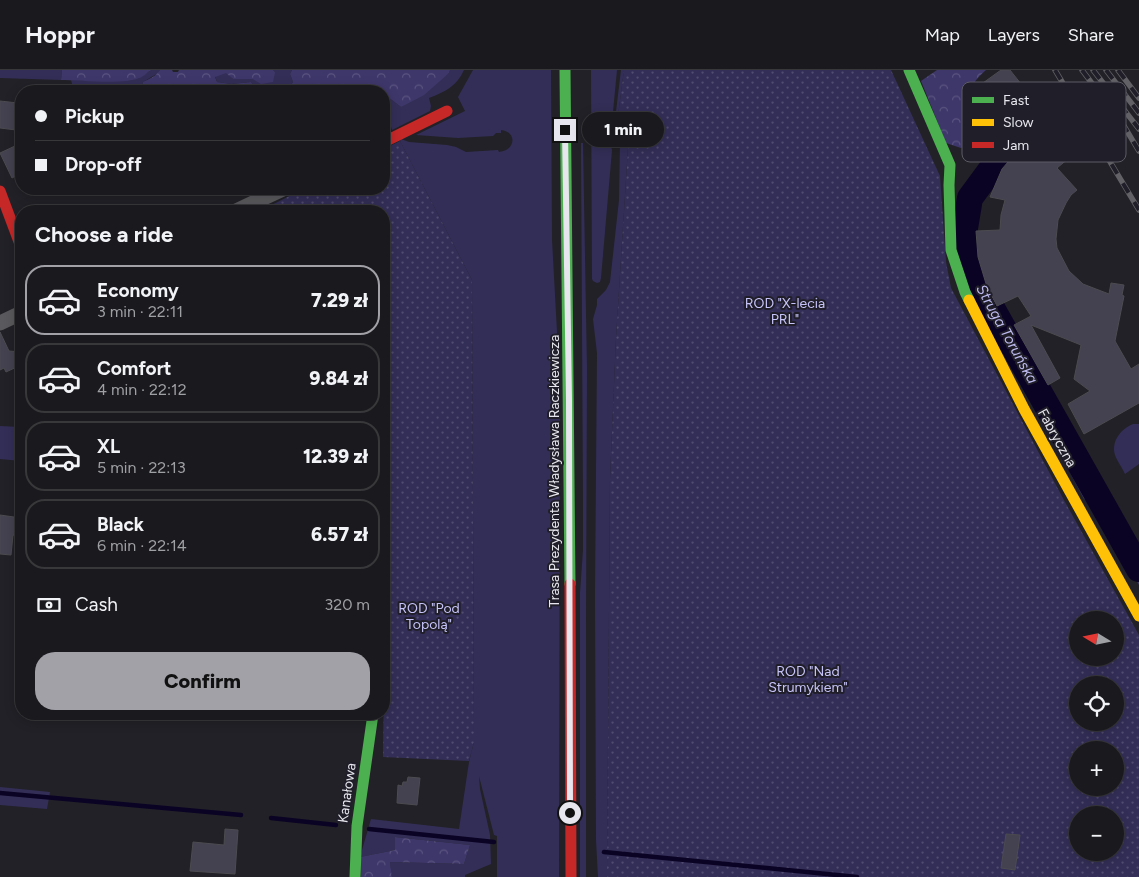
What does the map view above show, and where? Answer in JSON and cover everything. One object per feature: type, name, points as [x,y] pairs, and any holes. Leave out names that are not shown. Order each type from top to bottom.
[{"type":"street","name":"Trasa Prezydenta Władysława Raczkiewicza","points":[[565,70],[570,528],[570,875]]},
{"type":"street","name":"Fabryczna","points":[[908,70],[950,165],[951,250],[964,292],[1024,409],[1139,616]]},
{"type":"street","points":[[390,139],[446,111]]},
{"type":"street","points":[[0,191],[15,232]]},
{"type":"street","points":[[249,205],[271,195]]},
{"type":"street","points":[[0,322],[15,316]]},
{"type":"street","name":"Kanałowa","points":[[355,877],[357,826],[372,720]]},
{"type":"green space","points":[[0,70],[62,70],[61,80],[0,78]]},
{"type":"green space","points":[[62,70],[152,70],[132,80],[112,82],[61,80]]},
{"type":"green space","points":[[152,70],[160,70],[143,82],[142,85],[72,85],[71,80],[112,81],[132,80]]},
{"type":"green space","points":[[160,70],[178,72],[179,70],[273,70],[275,72],[273,82],[261,84],[253,79],[233,79],[226,73],[215,77],[217,82],[231,84],[251,82],[253,85],[142,85],[143,82]]},
{"type":"green space","points":[[273,70],[292,70],[290,74],[293,82],[291,85],[253,85],[251,82],[231,84],[217,82],[215,76],[226,72],[233,79],[253,79],[275,72]]},
{"type":"green space","points":[[292,70],[450,70],[424,95],[401,107],[390,99],[390,85],[291,85],[293,82],[290,74]]},
{"type":"green space","points":[[450,70],[464,70],[450,88],[429,98],[430,111],[392,130],[390,123],[390,99],[401,107],[449,73]]},
{"type":"green space","points":[[473,70],[551,70],[552,240],[560,387],[559,877],[497,877],[497,836],[494,835],[479,776],[490,835],[491,864],[465,875],[465,877],[392,877],[390,862],[464,864],[470,845],[395,837],[395,850],[360,857],[371,819],[459,829],[469,762],[474,742],[472,280],[400,141],[401,139],[409,142],[447,145],[466,152],[498,150],[499,152],[508,148],[511,145],[512,138],[506,131],[501,130],[501,133],[496,133],[493,136],[458,138],[416,135],[465,111],[458,97]]},
{"type":"green space","points":[[591,70],[617,70],[612,122],[599,124],[597,129],[598,136],[608,140],[612,150],[601,278],[600,282],[597,283],[592,279]]},
{"type":"green space","points":[[621,70],[624,70],[618,116],[628,148],[616,338],[610,479],[607,877],[598,877],[596,840],[595,595],[597,353],[593,319],[597,299],[606,290],[610,282],[619,200],[620,141],[614,128]]},
{"type":"green space","points":[[624,70],[891,70],[940,176],[946,262],[951,288],[1065,502],[1139,635],[1139,877],[607,877],[610,479],[616,338],[628,148],[618,116]]},
{"type":"green space","points":[[937,70],[986,70],[975,82],[962,82],[961,148],[946,143],[921,81]]},
{"type":"green space","name":"ROD \"Pod Topolą\"","points":[[400,141],[472,280],[474,742],[469,761],[383,757],[383,720],[390,720],[390,205],[272,205],[291,195],[390,195],[390,146]]},
{"type":"green space","points":[[581,143],[583,143],[587,370],[586,877],[580,877],[580,593],[583,550]]},
{"type":"green space","points":[[978,268],[984,287],[1050,392],[1060,418],[1091,464],[1108,499],[1094,504],[1084,499],[963,272]]},
{"type":"green space","points":[[1133,424],[1139,424],[1139,464],[1125,474],[1115,455],[1114,445],[1121,432]]},
{"type":"green space","points":[[0,426],[15,427],[15,460],[0,459]]},
{"type":"green space","points":[[1114,513],[1139,557],[1139,585],[1103,518]]},
{"type":"green space","points":[[0,787],[50,792],[47,809],[0,805]]},
{"type":"green space","points":[[395,837],[470,845],[464,864],[390,862],[392,877],[361,877],[360,857],[395,850]]},
{"type":"building","points":[[1001,70],[1010,70],[1019,82],[984,82]]},
{"type":"building","points":[[0,101],[15,103],[15,130],[0,128]]},
{"type":"building","points":[[15,146],[15,176],[12,178],[0,153]]},
{"type":"building","points":[[1008,162],[1064,162],[1057,168],[1077,190],[1071,195],[1058,220],[1057,248],[1069,271],[1083,284],[1109,294],[1111,283],[1124,285],[1122,295],[1124,296],[1115,341],[1131,369],[1139,364],[1139,403],[1084,434],[1068,404],[1090,391],[1074,379],[1081,345],[1031,325],[1060,378],[1048,385],[1014,325],[1031,316],[1018,296],[997,306],[987,287],[978,257],[976,231],[1000,230],[1005,200],[990,197],[1002,169]]},
{"type":"building","points":[[0,332],[9,351],[15,352],[15,368],[6,372],[4,368],[0,370]]},
{"type":"building","points":[[0,515],[15,517],[15,535],[13,535],[11,555],[0,554]]},
{"type":"building","points":[[408,777],[420,778],[417,805],[397,803],[398,785],[402,786],[403,782],[407,782]]},
{"type":"building","points":[[225,829],[238,830],[235,874],[190,871],[193,842],[224,845]]},
{"type":"building","points":[[1006,834],[1020,835],[1015,870],[1001,868]]},
{"type":"waterway","name":"Struga Toruńska","points":[[997,162],[970,198],[963,240],[979,285],[1139,569]]},
{"type":"waterway","points":[[0,793],[241,815]]},
{"type":"waterway","points":[[271,818],[336,825]]},
{"type":"waterway","points":[[369,829],[494,842]]},
{"type":"waterway","points":[[604,852],[857,877]]},
{"type":"railway","points":[[1055,70],[1062,82]]},
{"type":"railway","points":[[1082,70],[1091,82]]},
{"type":"railway","points":[[1093,70],[1102,82]]},
{"type":"railway","points":[[1106,70],[1115,82]]},
{"type":"railway","points":[[1118,70],[1139,98]]},
{"type":"railway","points":[[1126,96],[1139,113]]},
{"type":"railway","points":[[1126,112],[1139,129]]},
{"type":"railway","points":[[1126,129],[1139,151]]},
{"type":"railway","points":[[1110,162],[1139,210]]},
{"type":"traffic: fast","points":[[565,70],[570,584]]},
{"type":"traffic: fast","points":[[909,70],[950,165],[951,250],[969,300]]},
{"type":"traffic: fast","points":[[355,877],[357,826],[372,720]]},
{"type":"traffic: slow","points":[[969,300],[1024,409],[1139,616]]},
{"type":"traffic: jam","points":[[390,139],[447,111]]},
{"type":"traffic: jam","points":[[0,191],[15,231]]},
{"type":"traffic: jam","points":[[570,584],[571,877]]},
{"type":"route","points":[[565,130],[569,400],[570,813]]},
{"type":"park label","name":"ROD \"X-lecia PRL\"","points":[[785,312]]},
{"type":"park label","name":"ROD \"Nad Strumykiem\"","points":[[808,680]]}]
